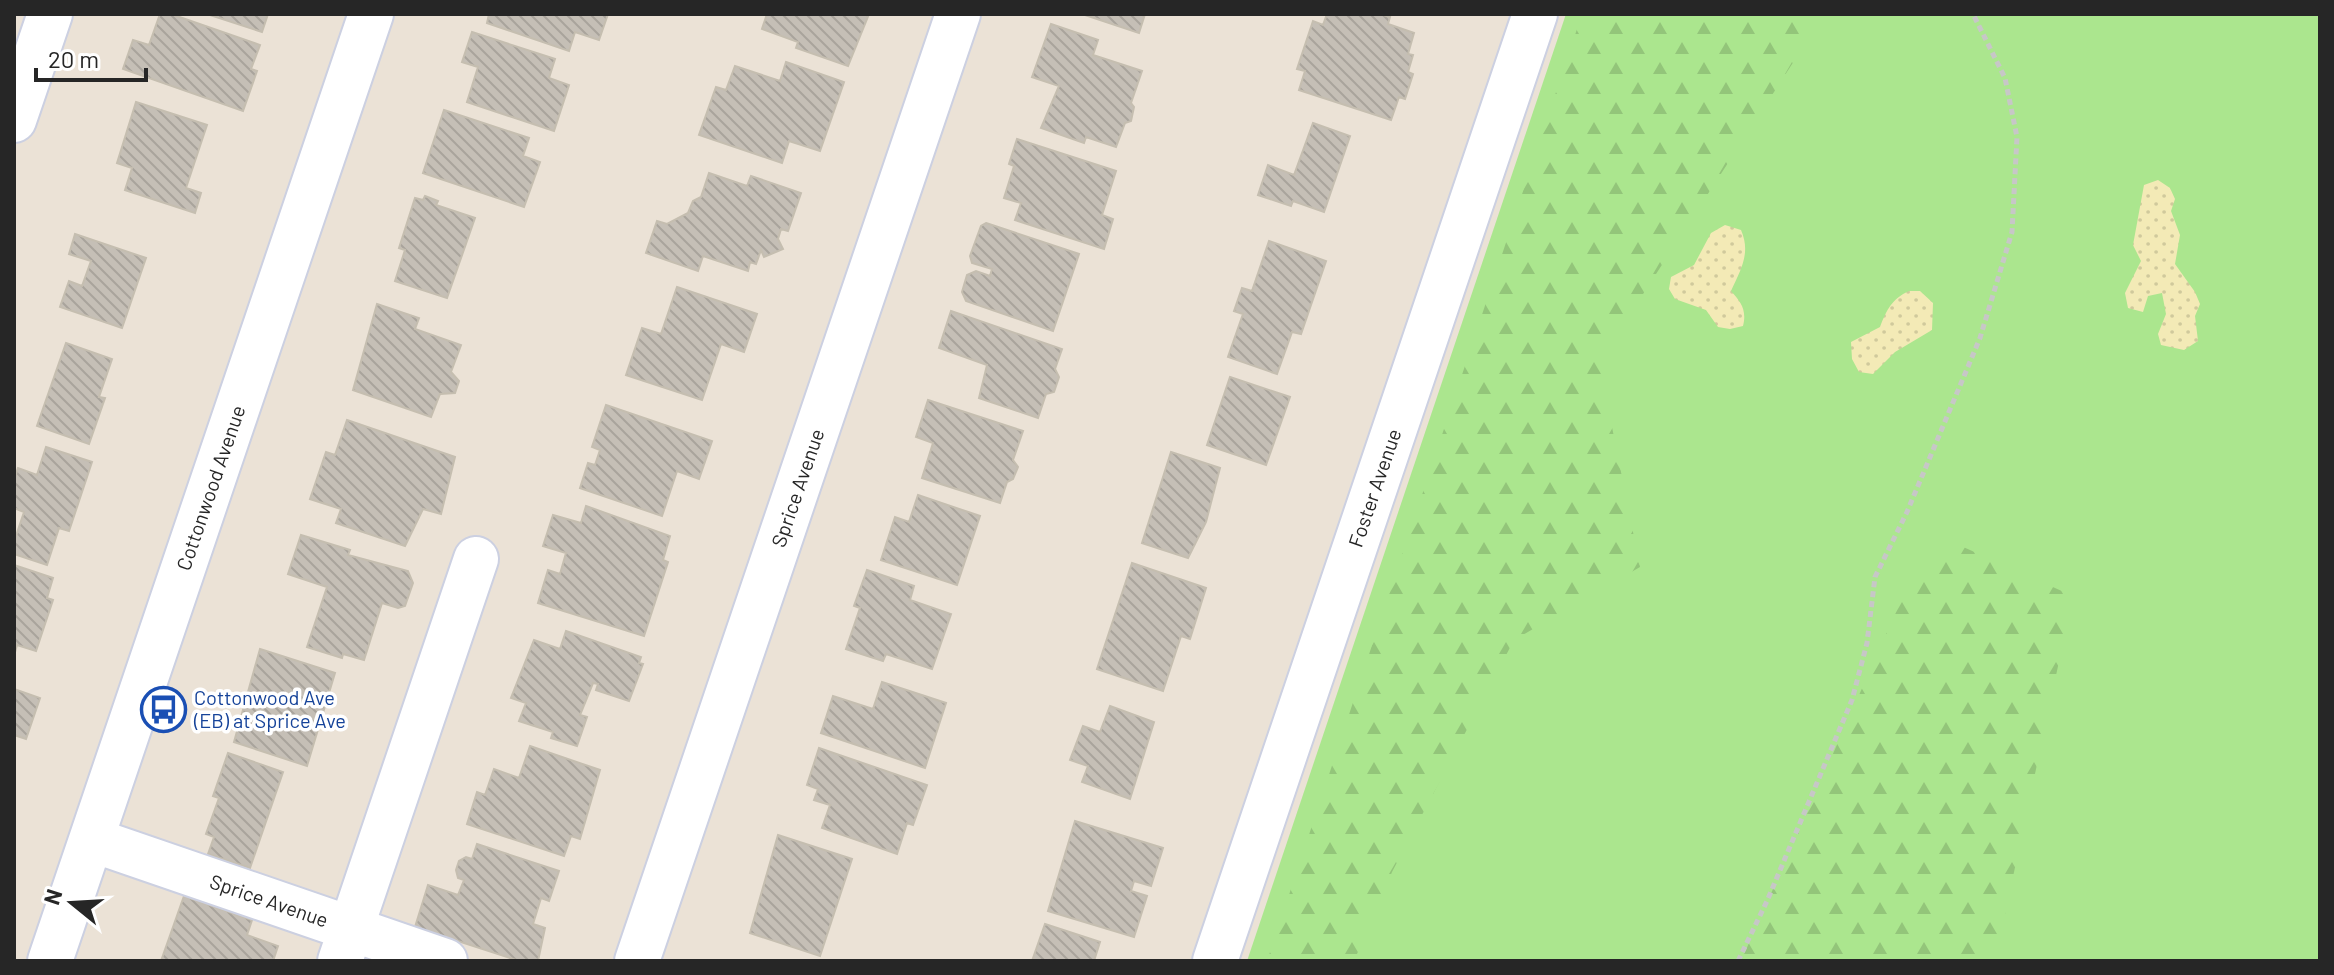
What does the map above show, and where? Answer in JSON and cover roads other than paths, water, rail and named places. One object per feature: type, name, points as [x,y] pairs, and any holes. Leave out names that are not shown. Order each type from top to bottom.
[{"type":"street","points":[[14,120],[50,14]]},
{"type":"street","name":"Cottonwood Avenue","points":[[50,961],[371,14]]},
{"type":"street","name":"Sprice Avenue","points":[[637,961],[958,14]]},
{"type":"street","name":"Foster Avenue","points":[[1215,961],[1535,14]]},
{"type":"street","points":[[345,945],[476,559]]},
{"type":"street","name":"Sprice Avenue","points":[[93,840],[345,945],[445,961]]},
{"type":"place","name":"Cottonwood Ave (EB) at Sprice Ave","points":[[163,709]]}]
